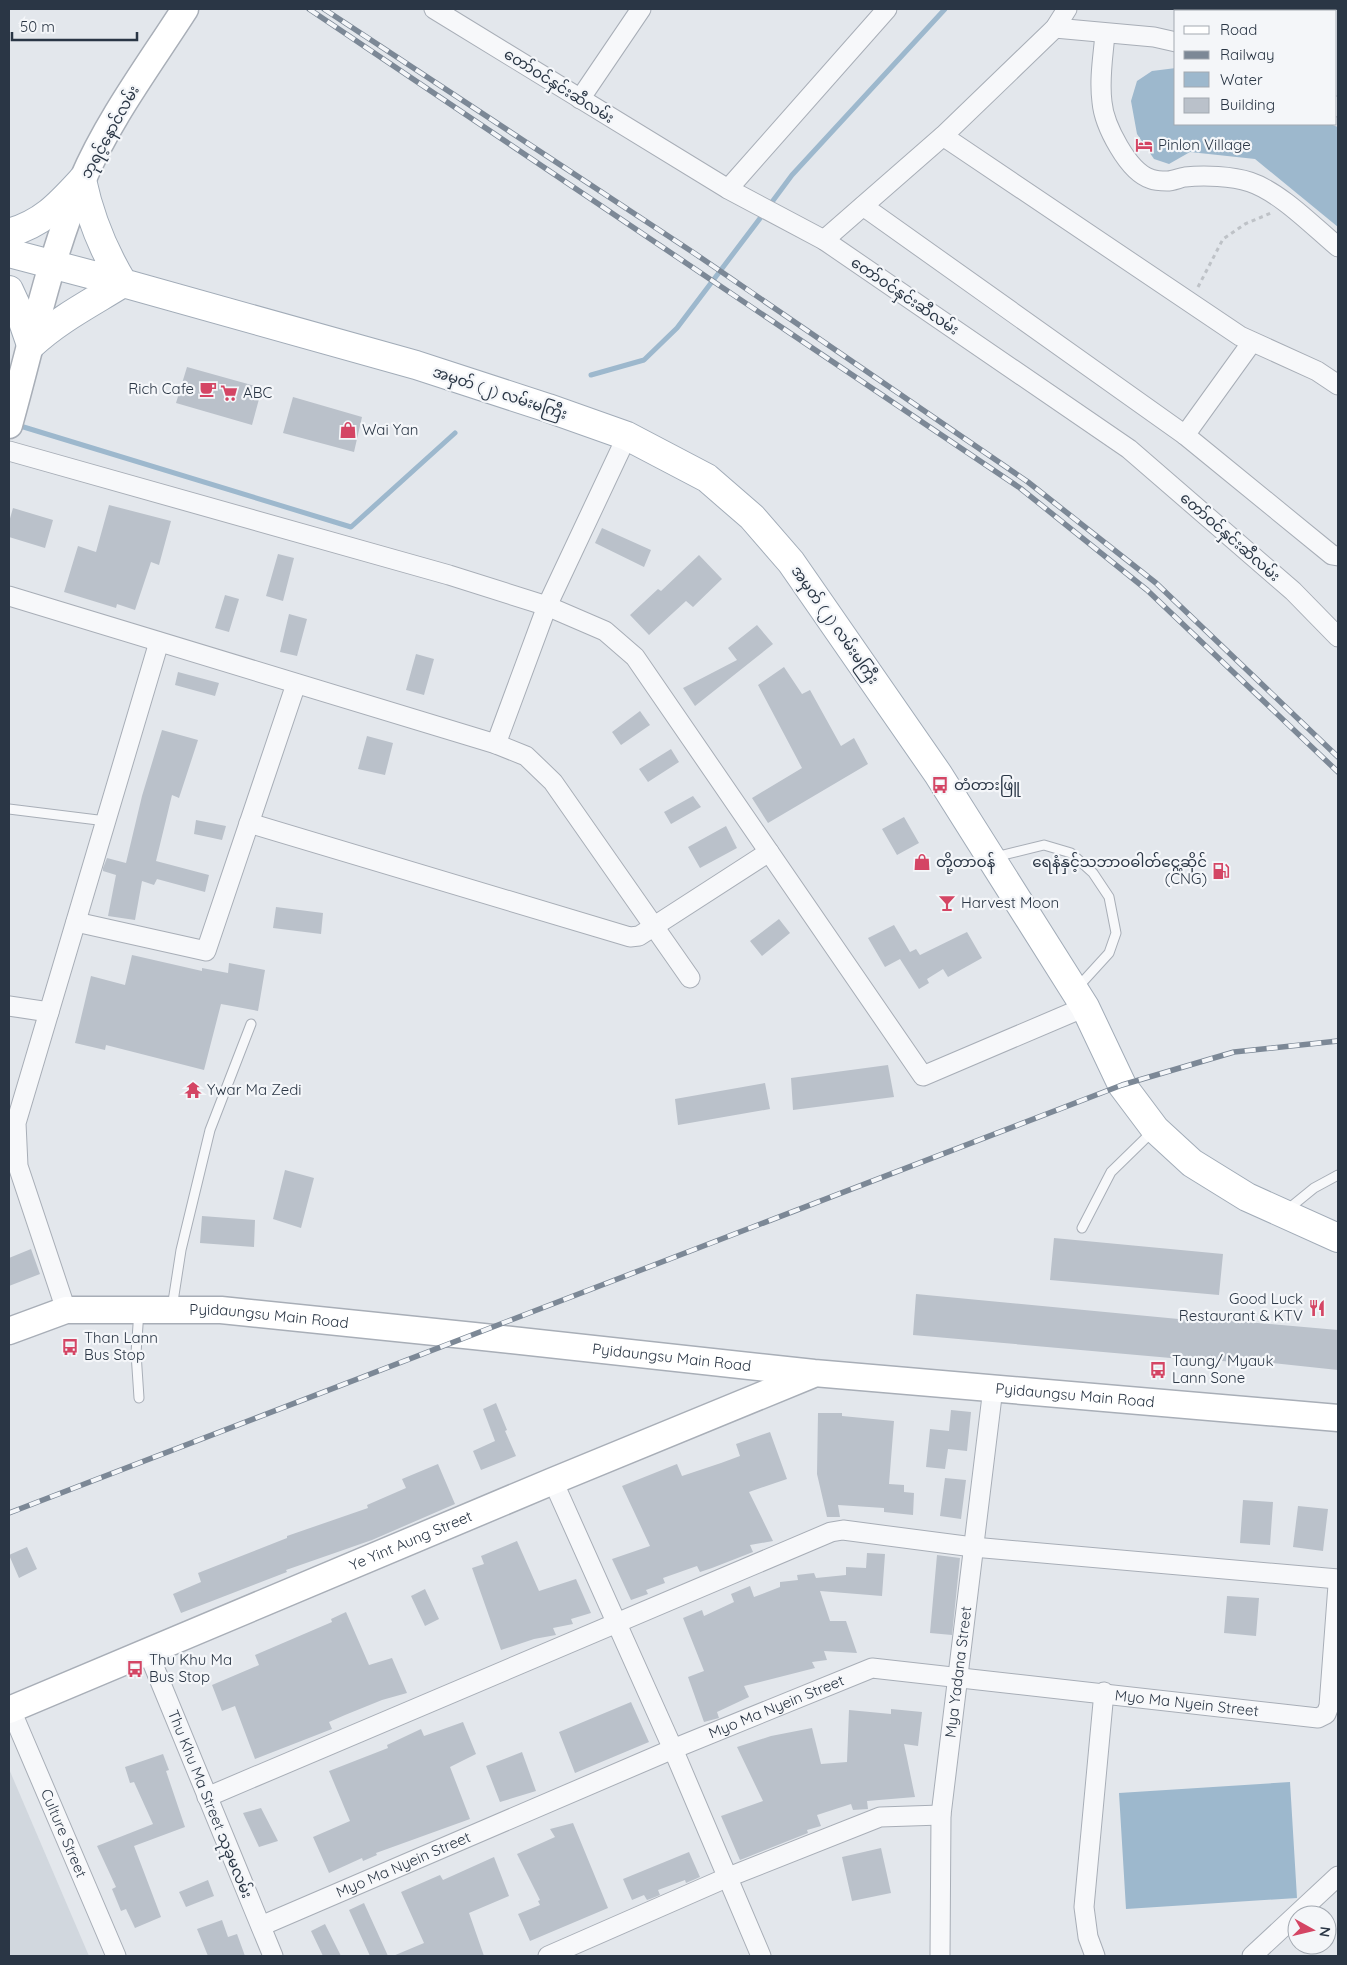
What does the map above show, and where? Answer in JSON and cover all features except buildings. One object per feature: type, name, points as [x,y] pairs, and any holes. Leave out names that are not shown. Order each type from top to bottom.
[{"type":"main road","name":"ဘုရင့်နောင်လမ်း","points":[[9,424],[51,264],[82,180],[110,126],[184,11]]},
{"type":"main road","points":[[9,233],[29,227],[54,210],[82,180]]},
{"type":"main road","points":[[9,290],[31,345],[62,319],[123,283],[99,239],[89,211],[82,180]]},
{"type":"main road","name":"အမှတ် (၂) လမ်းမကြီး","points":[[9,253],[416,365],[627,436],[707,478],[752,516],[790,562],[938,774],[1080,999],[1122,1086],[1155,1129],[1192,1162],[1247,1197],[1338,1238]]},
{"type":"main road","name":"Pyidaungsu Main Road","points":[[9,1331],[66,1310],[230,1311],[814,1373],[1338,1418]]},
{"type":"main road","name":"Ye Yint Aung Street","points":[[10,1710],[814,1373]]},
{"type":"street","name":"တော်ဝင်နှင်းဆီလမ်း","points":[[435,9],[580,100],[728,189],[824,240],[1129,449],[1293,591],[1338,637]]},
{"type":"street","points":[[580,100],[641,9]]},
{"type":"street","points":[[728,189],[887,9]]},
{"type":"street","points":[[824,240],[943,136],[1055,28],[1067,9]]},
{"type":"street","points":[[1055,28],[1154,37],[1174,42]]},
{"type":"street","points":[[1105,34],[1100,75],[1102,104],[1108,126],[1121,152],[1138,171],[1151,179],[1169,181],[1186,177],[1219,177],[1249,182],[1273,194],[1338,247]]},
{"type":"street","points":[[943,136],[1252,342],[1317,371],[1338,385]]},
{"type":"street","points":[[863,206],[1185,435],[1338,562]]},
{"type":"street","points":[[1185,435],[1252,342]]},
{"type":"street","points":[[496,744],[547,606],[627,436]]},
{"type":"street","points":[[9,451],[449,575],[547,606],[605,631],[635,657],[923,1076],[1080,999]]},
{"type":"street","points":[[9,596],[496,744],[526,756],[553,782],[690,978]]},
{"type":"street","points":[[66,1310],[18,1166],[16,1123],[159,642]]},
{"type":"street","points":[[76,922],[206,951],[296,684]]},
{"type":"street","points":[[249,823],[630,936],[639,936],[769,852]]},
{"type":"street","points":[[9,1006],[49,1012]]},
{"type":"street","name":"Mya Yadana Street","points":[[940,1956],[941,1815],[993,1388]]},
{"type":"street","points":[[553,1481],[673,1749],[726,1878],[761,1956]]},
{"type":"street","points":[[208,1797],[830,1532],[843,1530],[973,1547],[1338,1579]]},
{"type":"street","name":"Myo Ma Nyein Street","points":[[261,1926],[673,1749],[872,1668],[1104,1692],[1318,1718],[1326,1714],[1338,1585]]},
{"type":"street","name":"Thu Khu Ma Street သုခုမလမ်း","points":[[148,1652],[274,1956]]},
{"type":"street","points":[[1095,1956],[1088,1937],[1084,1907],[1104,1692]]},
{"type":"street","name":"Culture Street","points":[[10,1710],[116,1956]]},
{"type":"street","points":[[548,1956],[726,1878],[880,1817],[941,1815]]},
{"type":"street","points":[[1252,1956],[1338,1876]]},
{"type":"lane","points":[[9,809],[106,821]]},
{"type":"lane","points":[[991,858],[1044,845],[1071,852],[1093,873],[1109,897],[1116,932],[1109,953],[1080,999]]},
{"type":"lane","points":[[171,1310],[181,1250],[210,1130],[251,1024]]},
{"type":"lane","points":[[1082,1228],[1111,1172],[1155,1129]]},
{"type":"lane","points":[[1283,1213],[1314,1188],[1338,1176]]},
{"type":"lane","points":[[140,1310],[136,1353],[140,1398]]},
{"type":"path","points":[[1190,302],[1223,239],[1245,224],[1288,206]]},
{"type":"shaded area","points":[[9,1769],[89,1956],[9,1956]]},
{"type":"water","points":[[1174,68],[1174,125],[1333,125],[1338,127],[1338,227],[1255,159],[1190,152],[1169,164],[1154,159],[1137,134],[1131,101],[1137,81],[1152,71]]},
{"type":"water","points":[[1290,1782],[1297,1898],[1126,1909],[1119,1793]]},
{"type":"waterway","points":[[769,206],[792,175],[945,9]]},
{"type":"waterway","points":[[591,375],[644,360],[677,328],[764,213]]},
{"type":"waterway","points":[[17,425],[351,527],[455,433]]},
{"type":"railway","points":[[309,9],[1020,488],[1147,590],[1338,772]]},
{"type":"railway","points":[[324,9],[694,253],[1028,482],[1156,583],[1338,757]]},
{"type":"railway","points":[[9,1513],[1122,1085],[1234,1052],[1338,1041]]},
{"type":"place","name":"Pinlon Village","points":[[1144,145]]},
{"type":"place","name":"Rich Cafe","points":[[208,389]]},
{"type":"place","name":"ABC","points":[[229,393]]},
{"type":"place","name":"Wai Yan","points":[[348,430]]},
{"type":"place","name":"တံတားဖြူ","points":[[940,785]]},
{"type":"place","name":"တို့တာဝန်","points":[[922,862]]},
{"type":"place","name":"ရေနံနှင့်သဘာဝဓါတ်ငွေ့ဆိုင် (CNG)","points":[[1221,871]]},
{"type":"place","name":"Harvest Moon","points":[[947,903]]},
{"type":"place","name":"Ywar Ma Zedi","points":[[193,1090]]},
{"type":"place","name":"Good Luck Restaurant & KTV","points":[[1317,1308]]},
{"type":"place","name":"Than Lann Bus Stop","points":[[70,1347]]},
{"type":"place","name":"Taung/ Myauk Lann Sone","points":[[1158,1370]]},
{"type":"place","name":"Thu Khu Ma Bus Stop","points":[[135,1669]]}]
